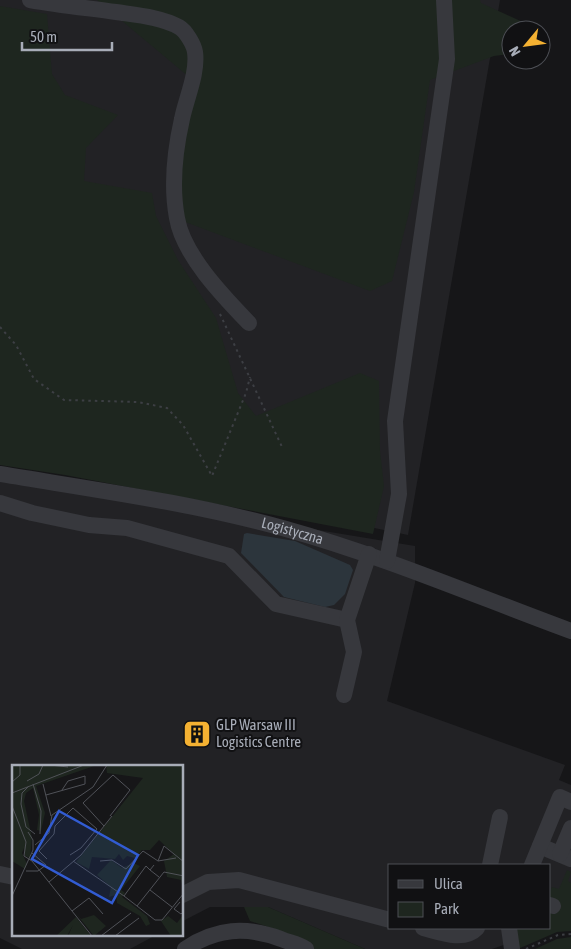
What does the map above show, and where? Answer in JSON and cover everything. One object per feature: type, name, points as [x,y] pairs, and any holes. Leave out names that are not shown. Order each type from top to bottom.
[{"type":"street","points":[[30,0],[146,17],[180,28],[188,38],[195,52],[193,72],[181,121],[174,181],[177,219],[184,240],[197,261],[226,299],[249,323]]},
{"type":"street","points":[[387,561],[399,494],[395,421],[447,59],[444,0]]},
{"type":"street","name":"Logistyczna","points":[[0,474],[221,512],[369,554],[571,631]]},
{"type":"street","points":[[0,503],[32,513],[89,525],[127,528],[228,556],[276,604],[347,620]]},
{"type":"street","points":[[344,695],[354,652],[347,620],[369,554]]},
{"type":"street","points":[[555,852],[560,797],[570,802]]},
{"type":"street","points":[[490,864],[500,817]]},
{"type":"street","points":[[534,864],[555,852],[571,828]]},
{"type":"street","points":[[184,894],[208,882],[239,880],[388,919]]},
{"type":"street","points":[[429,929],[463,935],[473,933],[476,929]]},
{"type":"street","points":[[509,929],[512,949]]},
{"type":"street","points":[[185,949],[213,934],[231,930],[257,931],[288,945],[296,943],[306,949]]},
{"type":"path","points":[[219,310],[282,449]]},
{"type":"path","points":[[0,327],[16,345],[34,379],[64,400],[138,402],[167,408],[183,425],[212,476],[246,393],[250,377]]},
{"type":"path","points":[[526,949],[554,936],[571,934]]},
{"type":"shaded area","points":[[0,0],[500,0],[408,535],[0,450]]},
{"type":"shaded area","points":[[0,478],[415,546],[415,583],[387,701],[565,765],[559,780],[571,785],[571,913],[551,928],[551,864],[388,864],[388,929],[550,929],[492,949],[365,949],[268,907],[210,907],[184,920],[184,765],[12,765],[12,936],[154,936],[130,949],[22,949],[0,938]]},
{"type":"shaded area","points":[[244,534],[295,541],[350,565],[353,570],[345,594],[334,605],[325,607],[284,597],[241,553]]},
{"type":"green space","points":[[97,0],[480,0],[481,3],[518,20],[501,20],[501,55],[494,56],[430,80],[414,192],[392,281],[370,291],[180,220],[178,182],[195,82]]},
{"type":"green space","points":[[0,6],[47,14],[52,74],[65,95],[118,115],[86,148],[84,181],[152,193],[156,216],[178,260],[216,318],[238,393],[256,416],[360,373],[379,381],[380,451],[384,486],[373,534],[65,475],[0,465]]},
{"type":"green space","points":[[567,870],[571,872],[568,881],[571,883],[571,931],[557,932],[518,949],[515,929],[551,929],[551,889],[552,887],[559,889]]},
{"type":"green space","points":[[244,907],[268,907],[365,949],[309,949],[278,930],[250,921]]},
{"type":"green space","points":[[571,937],[571,949],[535,949],[557,939]]},
{"type":"place","name":"GLP Warsaw III Logistics Centre","points":[[197,734]]}]
